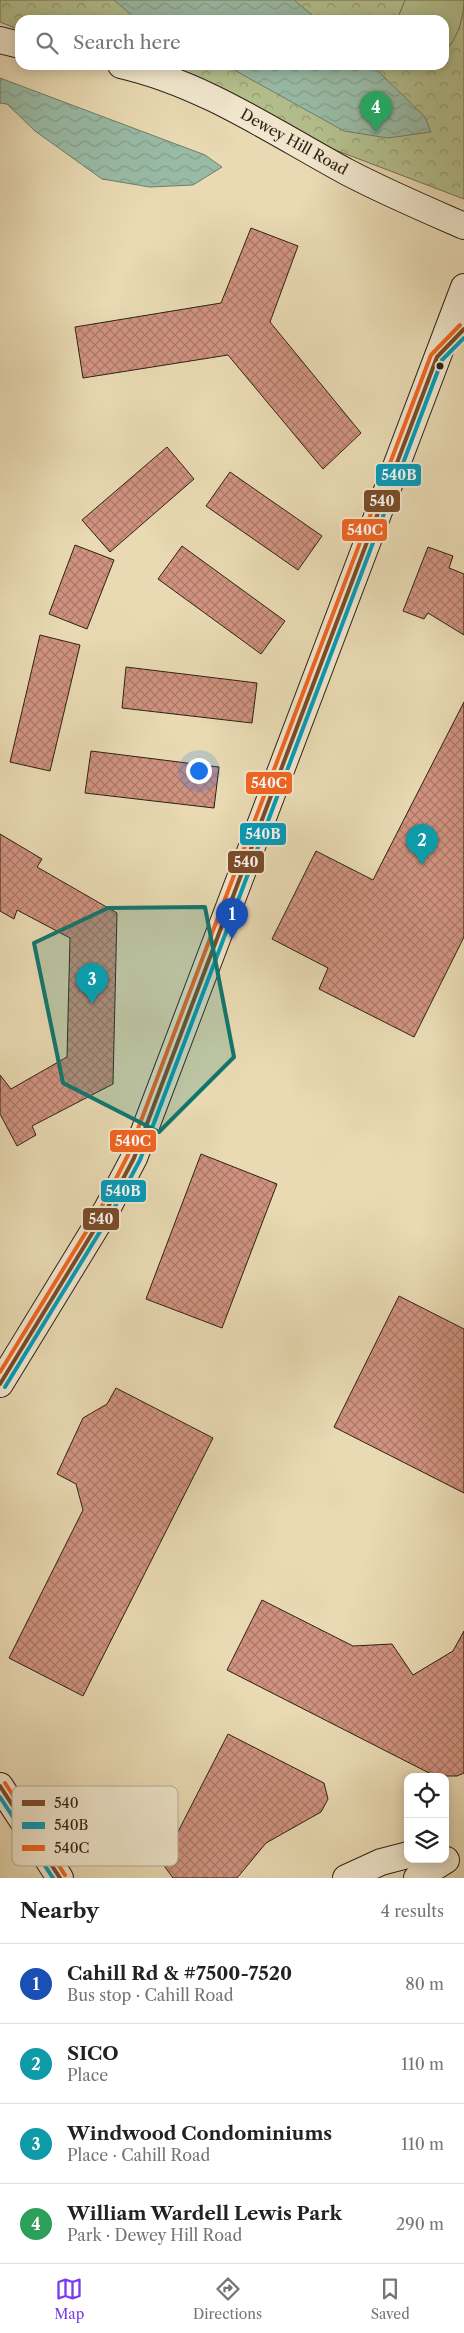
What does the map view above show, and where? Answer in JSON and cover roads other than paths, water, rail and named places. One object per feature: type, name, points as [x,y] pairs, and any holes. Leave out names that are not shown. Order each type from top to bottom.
[{"type":"street","points":[[0,40],[15,44]]},
{"type":"street","name":"Dewey Hill Road","points":[[137,70],[180,83],[220,102],[269,126],[376,187],[464,226]]},
{"type":"street","points":[[0,1384],[107,1209],[134,1158],[464,287]]},
{"type":"street","points":[[0,1786],[12,1805]]},
{"type":"street","points":[[346,1878],[380,1862],[404,1856]]},
{"type":"street","points":[[417,1878],[450,1859]]},
{"type":"street","points":[[52,1866],[60,1878]]},
{"type":"water","points":[[114,0],[294,0],[312,15],[131,15]]},
{"type":"water","points":[[234,70],[377,70],[425,117],[431,132],[388,138],[344,131]]},
{"type":"water","points":[[0,78],[205,155],[222,167],[193,185],[150,187],[102,179],[35,131],[7,104],[0,103]]},
{"type":"place","name":"William Wardell Lewis Park","points":[[376,132]]},
{"type":"place","name":"SICO","points":[[422,865]]},
{"type":"place","name":"Cahill Rd & #7500-7520","points":[[232,939]]},
{"type":"place","name":"Windwood Condominiums","points":[[92,1004]]}]
